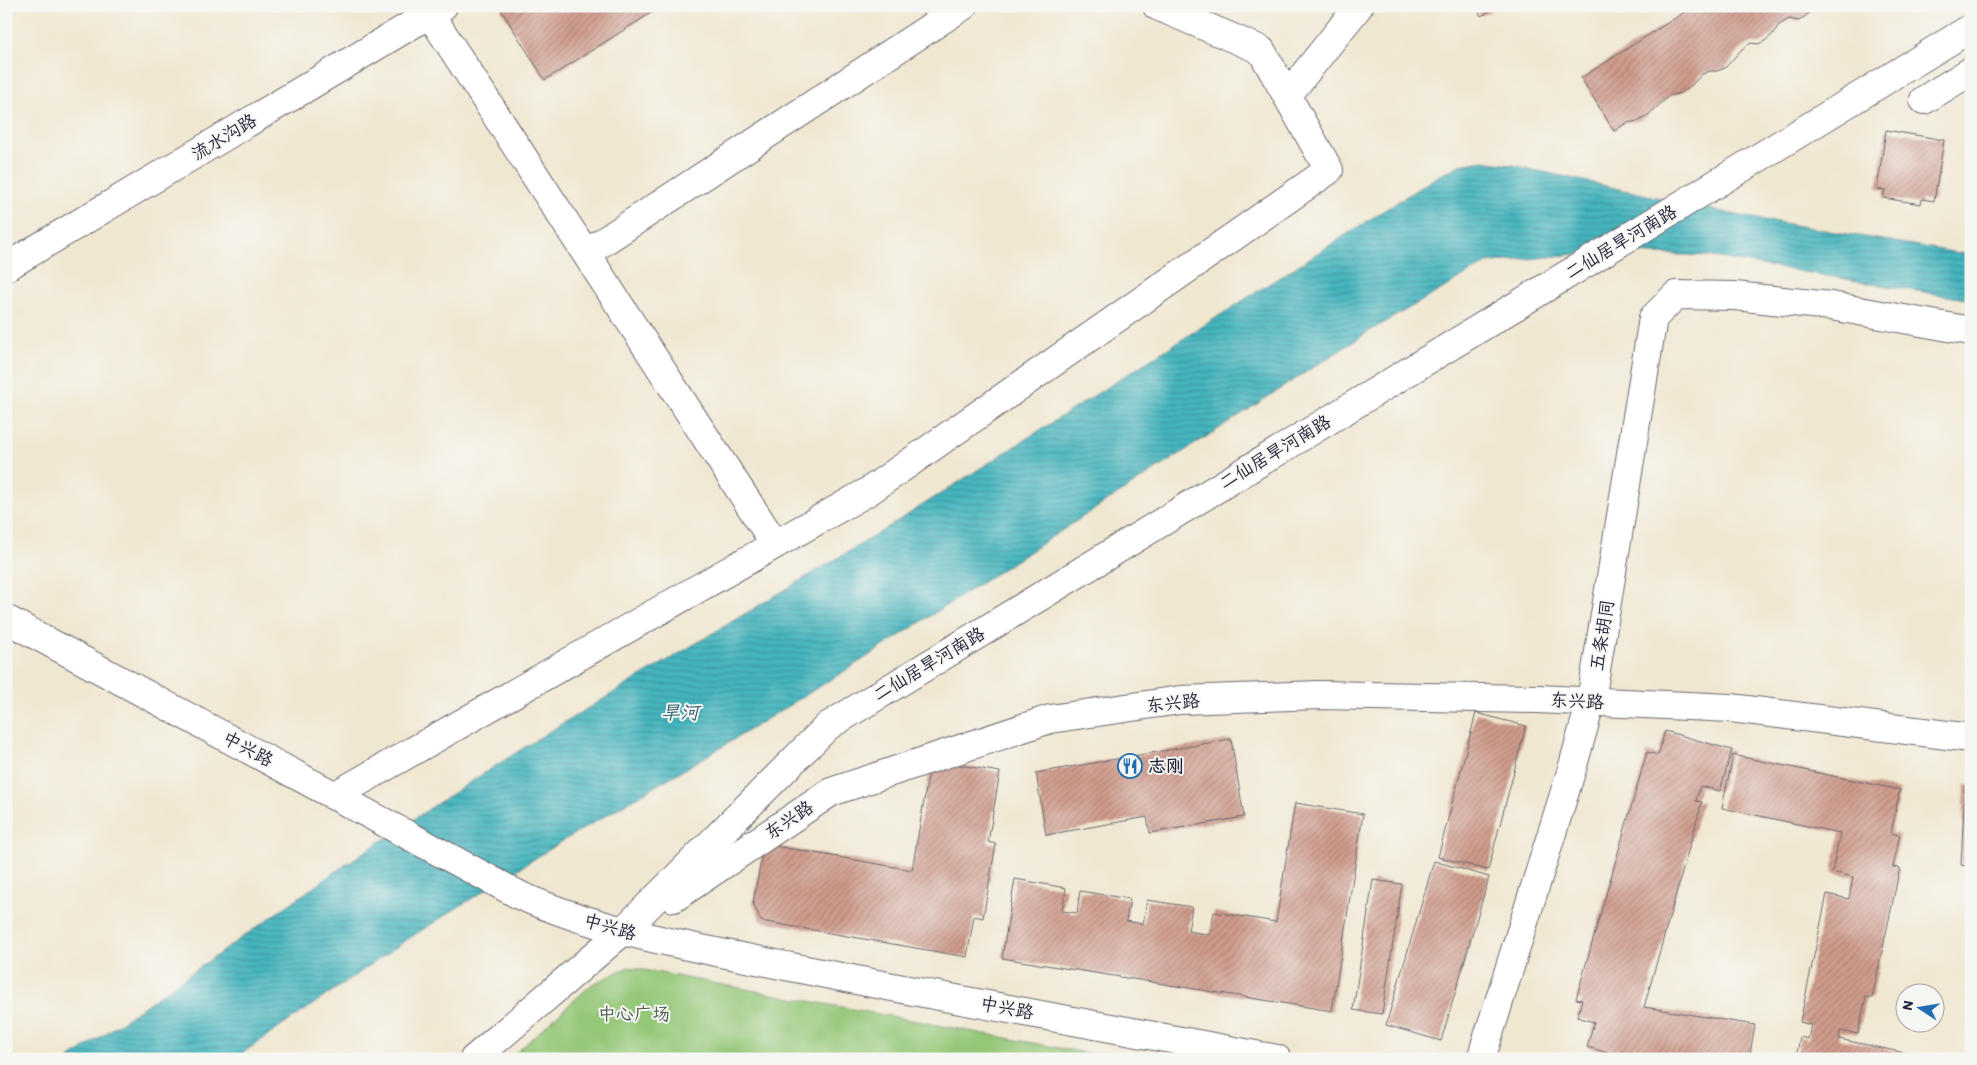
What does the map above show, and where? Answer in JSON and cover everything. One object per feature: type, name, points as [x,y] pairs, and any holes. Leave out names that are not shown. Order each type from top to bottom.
[{"type":"street","points":[[586,253],[963,6]]},
{"type":"street","points":[[334,796],[869,490],[1329,170],[1261,50],[1157,6]]},
{"type":"street","points":[[1287,96],[1359,6]]},
{"type":"street","points":[[436,10],[586,253],[775,544]]},
{"type":"street","name":"流水沟路","points":[[6,268],[436,10]]},
{"type":"street","name":"二仙居旱河南路","points":[[622,932],[828,726],[1971,28]]},
{"type":"street","points":[[1924,100],[1971,71]]},
{"type":"street","name":"五条胡同","points":[[1481,1059],[1572,769],[1591,701],[1653,318],[1676,295],[1736,296],[1831,306],[1971,331]]},
{"type":"street","name":"中兴路","points":[[6,619],[521,896],[558,912],[622,932],[826,974],[1277,1059]]},
{"type":"street","name":"东兴路","points":[[474,1059],[622,932],[831,792],[1050,719],[1180,700],[1319,695],[1591,701],[1731,708],[1971,738]]},
{"type":"green space","name":"中心广场","points":[[628,967],[1118,1059],[509,1059],[591,985]]},
{"type":"water","name":"旱河","points":[[1482,161],[1512,165],[1741,216],[1971,255],[1971,300],[1708,256],[1599,252],[1487,263],[1368,332],[856,664],[720,748],[561,842],[411,937],[234,1059],[69,1059],[345,865],[550,731],[871,538],[1438,176],[1460,165]]},
{"type":"building","points":[[506,6],[662,6],[545,80],[501,10]]},
{"type":"building","points":[[1476,6],[1498,6],[1498,7],[1481,16]]},
{"type":"building","points":[[1694,6],[1815,6],[1799,21],[1789,19],[1779,25],[1765,41],[1758,44],[1751,43],[1742,49],[1725,68],[1709,71],[1701,75],[1689,88],[1669,96],[1646,117],[1639,121],[1626,123],[1614,131],[1581,78]]},
{"type":"building","points":[[1886,130],[1944,140],[1934,201],[1922,199],[1921,204],[1883,198],[1885,190],[1877,189]]},
{"type":"building","points":[[1476,713],[1526,726],[1488,870],[1438,857]]},
{"type":"building","points":[[1665,731],[1732,750],[1720,791],[1700,786],[1696,801],[1702,802],[1644,1007],[1755,1025],[1749,1059],[1640,1059],[1641,1055],[1621,1052],[1619,1056],[1587,1047],[1594,1022],[1577,1017],[1582,1000],[1576,999],[1647,752],[1658,755]]},
{"type":"building","points":[[1231,739],[1244,817],[1150,833],[1147,817],[1046,835],[1036,773]]},
{"type":"building","points":[[1733,755],[1900,790],[1891,833],[1900,835],[1893,867],[1900,868],[1872,998],[1866,997],[1858,1034],[1840,1031],[1839,1039],[1933,1059],[1796,1059],[1800,1037],[1808,1039],[1811,1025],[1800,1022],[1827,894],[1849,899],[1853,877],[1832,872],[1840,833],[1722,808]]},
{"type":"building","points":[[931,760],[1000,772],[988,842],[996,844],[983,918],[974,916],[967,957],[761,921],[753,903],[764,844],[912,870]]},
{"type":"building","points":[[1965,785],[1971,786],[1971,867],[1961,865]]},
{"type":"building","points":[[1295,803],[1363,814],[1332,1011],[1002,958],[1015,879],[1066,888],[1062,911],[1077,913],[1080,891],[1130,899],[1126,921],[1143,924],[1147,900],[1192,907],[1188,931],[1210,935],[1214,912],[1276,922]]},
{"type":"building","points":[[1434,861],[1489,877],[1441,1041],[1386,1025]]},
{"type":"building","points":[[1373,880],[1402,884],[1382,1014],[1353,1010]]},
{"type":"place","name":"志刚","points":[[1130,766]]}]
